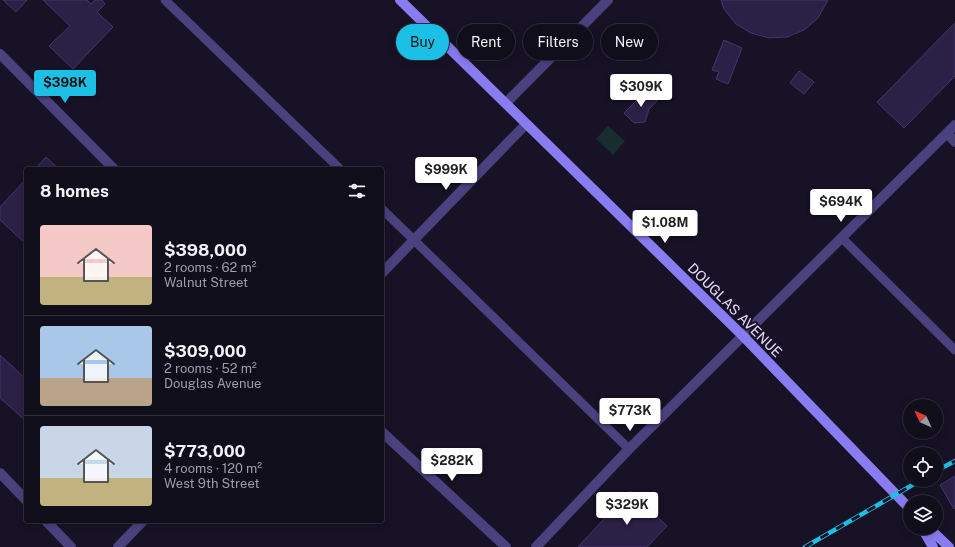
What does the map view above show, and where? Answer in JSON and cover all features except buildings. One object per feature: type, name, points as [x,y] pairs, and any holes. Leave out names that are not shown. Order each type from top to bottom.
[{"type":"street","name":"DOUGLAS AVENUE","points":[[400,0],[743,336],[903,502]]},
{"type":"street","points":[[506,103],[608,0]]},
{"type":"street","points":[[0,54],[112,167]]},
{"type":"street","points":[[384,271],[526,124]]},
{"type":"street","points":[[536,547],[629,449],[955,125]]},
{"type":"street","points":[[947,134],[955,142]]},
{"type":"street","points":[[384,434],[506,547]]},
{"type":"street","points":[[0,473],[24,498]]},
{"type":"street","points":[[48,523],[71,547]]},
{"type":"street","points":[[118,547],[141,523]]},
{"type":"street","points":[[926,535],[933,547]]},
{"type":"street","points":[[936,535],[948,547]]},
{"type":"lane","points":[[165,0],[338,167]]},
{"type":"lane","points":[[384,211],[629,449]]},
{"type":"lane","points":[[842,238],[955,350]]},
{"type":"green space","points":[[608,126],[625,141],[613,155],[596,139]]},
{"type":"railway","points":[[943,467],[955,461]]},
{"type":"railway","points":[[805,547],[909,487]]}]
